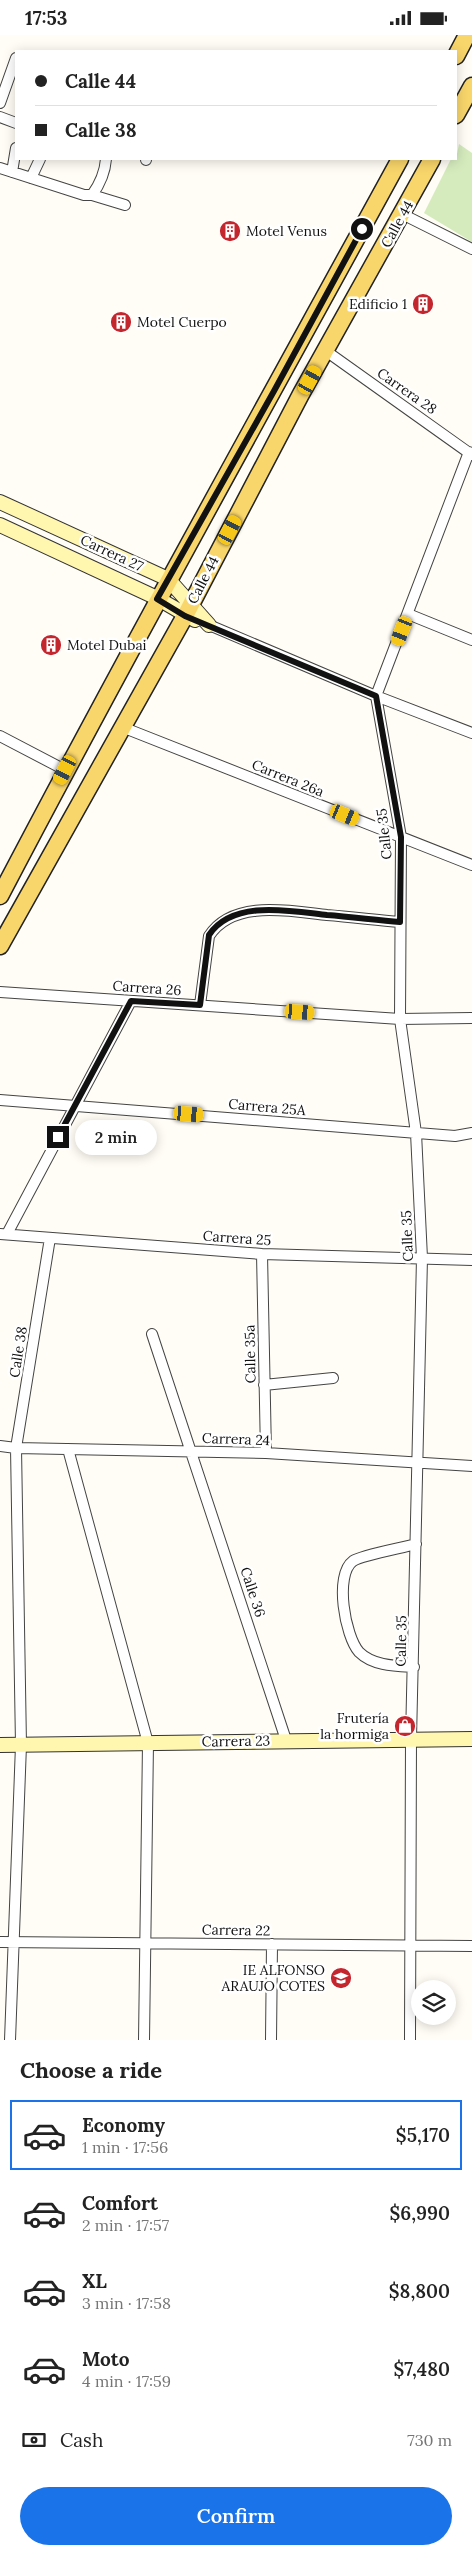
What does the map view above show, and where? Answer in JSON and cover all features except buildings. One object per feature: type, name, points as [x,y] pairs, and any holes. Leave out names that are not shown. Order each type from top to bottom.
[{"type":"main road","points":[[457,54],[467,35]]},
{"type":"main road","points":[[457,113],[472,86]]},
{"type":"main road","name":"Calle 44","points":[[0,896],[157,599],[274,391],[399,160]]},
{"type":"main road","name":"Calle 44","points":[[0,946],[188,610],[326,351],[431,160]]},
{"type":"street","points":[[0,103],[15,61]]},
{"type":"street","points":[[0,117],[15,123]]},
{"type":"street","points":[[12,172],[15,155]]},
{"type":"street","points":[[31,178],[40,160]]},
{"type":"street","points":[[92,195],[99,185],[106,160]]},
{"type":"street","points":[[0,167],[84,195],[92,195],[125,205]]},
{"type":"street","points":[[402,214],[472,249]]},
{"type":"street","name":"Carrera 28","points":[[326,351],[471,453]]},
{"type":"street","points":[[376,696],[471,453]]},
{"type":"street","name":"Carrera 27","points":[[0,502],[168,579],[188,610]]},
{"type":"street","name":"Carrera 27","points":[[0,525],[157,599],[188,610],[209,625],[376,696],[472,733]]},
{"type":"street","points":[[408,614],[472,640]]},
{"type":"street","name":"Calle 35","points":[[376,696],[401,837],[400,1019],[416,1133],[422,1258],[411,1739],[410,2040]]},
{"type":"street","name":"Carrera 26a","points":[[122,727],[472,865]]},
{"type":"street","points":[[0,736],[65,770]]},
{"type":"street","points":[[200,1005],[209,935],[215,926],[224,920],[267,910],[400,922]]},
{"type":"street","name":"Carrera 26","points":[[0,993],[400,1019],[471,1016]]},
{"type":"street","points":[[3,1234],[131,1001]]},
{"type":"street","name":"Carrera 25A","points":[[0,1100],[455,1136],[472,1133]]},
{"type":"street","name":"Carrera 25","points":[[3,1234],[262,1254],[472,1260]]},
{"type":"street","name":"Calle 38","points":[[10,2040],[21,1745],[16,1449],[50,1238]]},
{"type":"street","name":"Calle 35a","points":[[262,1254],[266,1453]]},
{"type":"street","name":"Calle 36","points":[[152,1334],[193,1451],[286,1740]]},
{"type":"street","points":[[264,1385],[333,1378]]},
{"type":"street","name":"Carrera 24","points":[[0,1446],[16,1449],[266,1453],[472,1466]]},
{"type":"street","points":[[68,1449],[148,1743],[144,2040]]},
{"type":"street","points":[[414,1667],[391,1666],[370,1659],[360,1652],[346,1622],[342,1582],[346,1568],[354,1560],[416,1544]]},
{"type":"street","name":"Carrera 23","points":[[0,1745],[472,1739]]},
{"type":"street","name":"Carrera 22","points":[[0,1942],[472,1946]]},
{"type":"street","points":[[271,2040],[272,1944]]},
{"type":"green space","points":[[459,144],[472,153],[472,242],[424,213],[450,160],[457,160]]},
{"type":"place","name":"Motel Venus","points":[[230,231]]},
{"type":"place","name":"Edificio 1","points":[[423,304]]},
{"type":"place","name":"Motel Cuerpo","points":[[121,322]]},
{"type":"place","name":"Motel Dubai","points":[[51,645]]},
{"type":"place","name":"Frutería la hormiga","points":[[405,1726]]},
{"type":"place","name":"IE ALFONSO ARAUJO COTES","points":[[341,1978]]},
{"type":"route","points":[[58,1137],[131,1001],[200,1005],[209,935],[215,926],[224,920],[267,910],[290,910],[400,922],[401,837],[376,696],[185,616],[157,599],[274,391],[362,229]]}]
